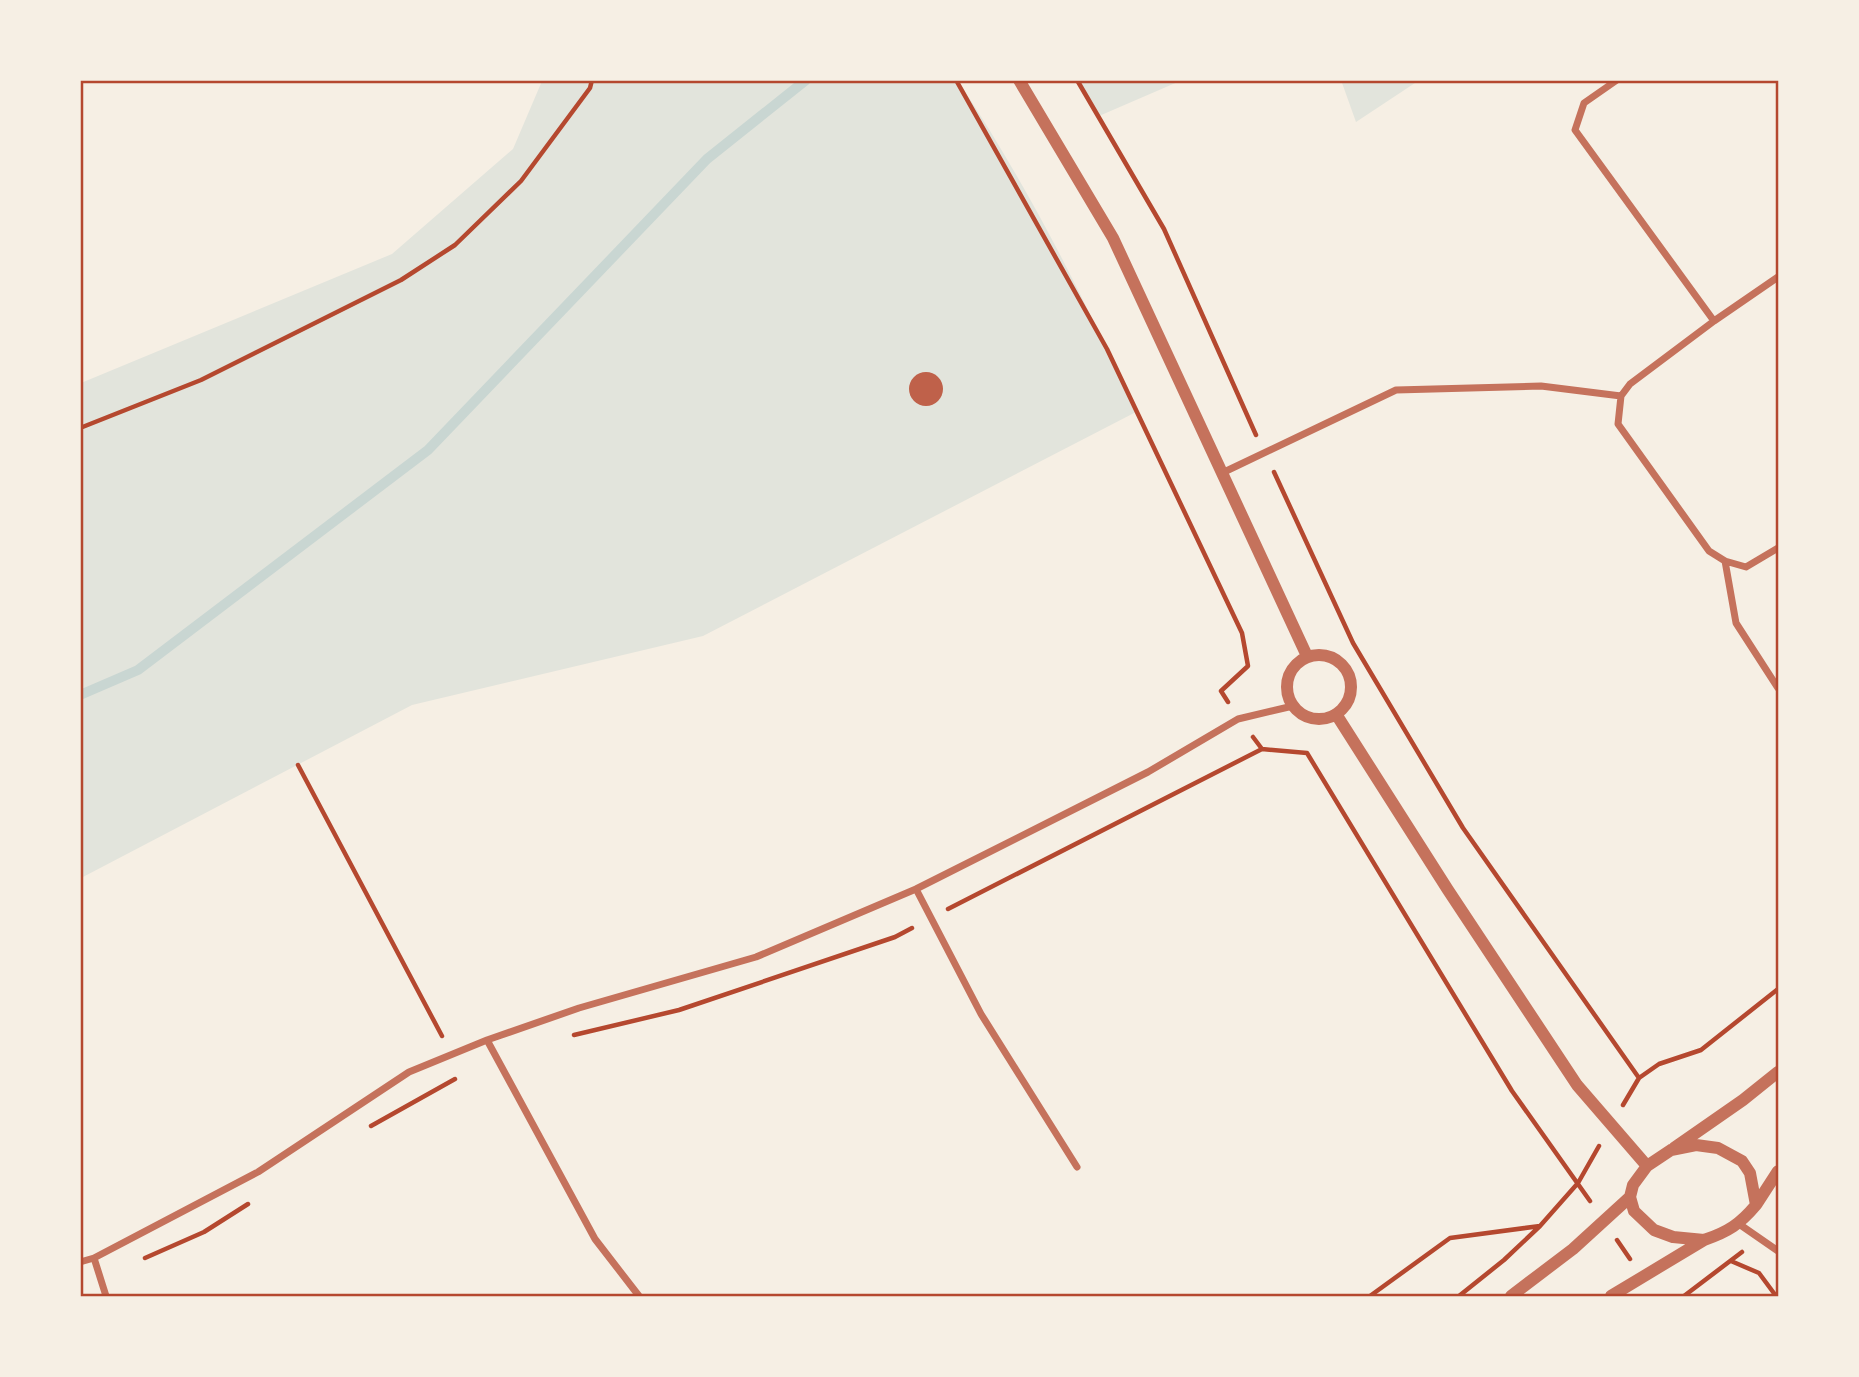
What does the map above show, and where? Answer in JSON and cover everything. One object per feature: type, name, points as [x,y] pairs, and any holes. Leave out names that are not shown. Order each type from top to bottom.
[{"type":"street","points":[[1019,80],[1113,239],[1307,656]]},
{"type":"street","points":[[1617,80],[1584,103],[1575,130],[1714,321]]},
{"type":"street","points":[[1779,277],[1714,321],[1630,384],[1621,396],[1618,424],[1709,551],[1725,561],[1746,567],[1779,548]]},
{"type":"street","points":[[1222,473],[1396,390],[1541,386],[1621,396]]},
{"type":"street","points":[[1725,561],[1736,623],[1779,688]]},
{"type":"street","points":[[1317,654],[1337,660],[1345,668],[1350,677],[1351,688],[1349,698],[1336,715],[1327,719],[1308,718],[1293,706],[1287,687],[1288,678],[1298,662],[1317,654]]},
{"type":"street","points":[[80,1262],[94,1258],[258,1172],[409,1072],[487,1040],[579,1008],[756,957],[916,889],[1148,772],[1238,719],[1293,706]]},
{"type":"street","points":[[1336,715],[1577,1085],[1647,1166]]},
{"type":"street","points":[[916,889],[981,1014],[1077,1167]]},
{"type":"street","points":[[487,1040],[595,1239],[639,1297]]},
{"type":"street","points":[[1704,1240],[1673,1237],[1654,1230],[1634,1211],[1630,1197],[1633,1185],[1647,1166],[1779,1072]]},
{"type":"street","points":[[1671,1150],[1696,1145],[1718,1148],[1742,1161],[1750,1173],[1756,1205]]},
{"type":"street","points":[[1612,1297],[1704,1240],[1721,1235],[1740,1224],[1779,1171]]},
{"type":"street","points":[[1510,1297],[1573,1249],[1630,1197]]},
{"type":"street","points":[[1740,1224],[1779,1251]]},
{"type":"street","points":[[94,1258],[106,1297]]},
{"type":"path","points":[[80,428],[201,380],[401,280],[455,245],[521,181],[590,88],[592,80]]},
{"type":"path","points":[[1077,80],[1164,229],[1353,643],[1456,817],[1639,1078]]},
{"type":"path","points":[[562,1037],[679,1010],[895,937],[1262,749]]},
{"type":"path","points":[[298,765],[452,1055]]},
{"type":"path","points":[[1459,1297],[1504,1261],[1578,1183],[1639,1078],[1659,1064],[1701,1051],[1779,989]]},
{"type":"path","points":[[360,1133],[463,1074],[497,1059]]},
{"type":"path","points":[[100,1278],[204,1232],[249,1204]]},
{"type":"path","points":[[1370,1297],[1450,1238],[1540,1226]]},
{"type":"path","points":[[1684,1297],[1760,1238]]},
{"type":"path","points":[[1730,1261],[1759,1273],[1776,1297]]},
{"type":"shaded area","points":[[1341,80],[1418,80],[1418,81],[1356,122]]},
{"type":"shaded area","points":[[542,81],[958,81],[1008,161],[1054,243],[1136,412],[703,636],[412,705],[81,878],[81,383],[392,254],[513,149]]},
{"type":"shaded area","points":[[1078,81],[1180,81],[1099,116]]},
{"type":"building","points":[[926,372],[938,377],[943,389],[938,401],[926,406],[914,401],[909,389],[914,377]]},
{"type":"waterway","points":[[80,695],[138,670],[428,450],[707,159],[806,80]]}]
